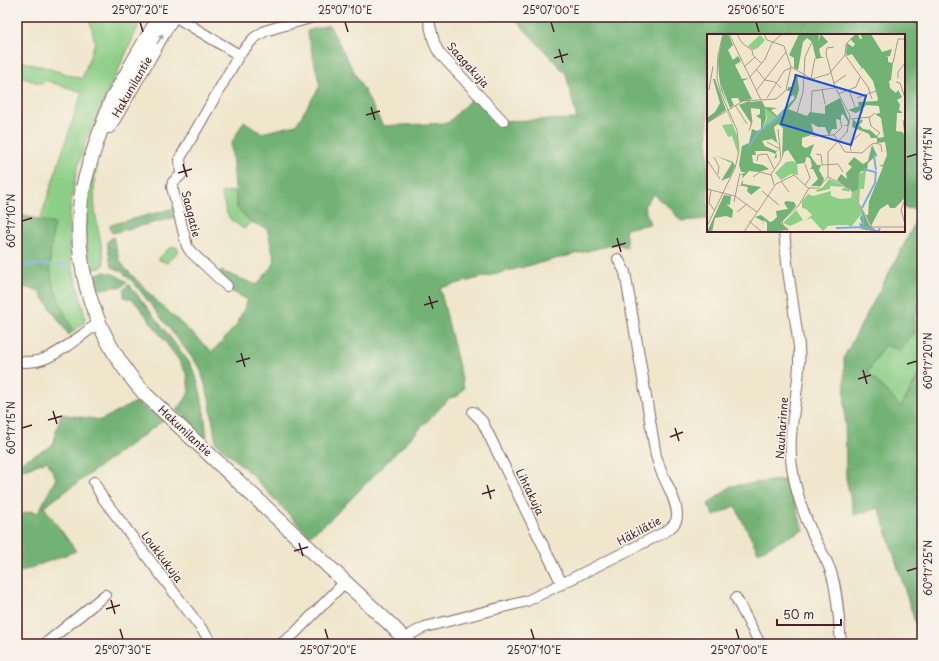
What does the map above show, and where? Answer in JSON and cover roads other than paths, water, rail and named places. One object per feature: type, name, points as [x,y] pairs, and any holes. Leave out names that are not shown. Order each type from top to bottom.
[{"type":"street","name":"Hakunilantie","points":[[160,17],[111,102],[91,158],[81,198],[79,217],[80,249],[87,289],[99,323],[116,357],[145,394],[346,582],[407,642]]},
{"type":"street","name":"Hakunilantie","points":[[91,158],[172,17]]},
{"type":"street","points":[[176,17],[239,55]]},
{"type":"street","name":"Saagatie","points":[[227,286],[190,251],[187,246],[172,187],[173,182],[181,175],[180,158],[239,55],[254,38],[265,31],[314,17]]},
{"type":"street","name":"Saagakuja","points":[[428,17],[437,49],[440,54],[503,121]]},
{"type":"street","name":"Nauharinne","points":[[784,232],[786,263],[800,359],[799,378],[792,425],[792,466],[798,494],[810,529],[831,572],[835,587],[842,644]]},
{"type":"street","name":"Häkilätie","points":[[407,642],[413,633],[425,627],[527,602],[665,532],[673,526],[677,520],[675,501],[660,470],[656,456],[625,272],[618,259]]},
{"type":"street","points":[[17,361],[38,361],[50,357],[61,351],[99,323]]},
{"type":"street","name":"Lihtakuja","points":[[473,412],[482,421],[562,584]]},
{"type":"street","name":"Loukkukuja","points":[[94,482],[102,497],[213,644]]},
{"type":"street","points":[[281,644],[294,634],[346,582]]},
{"type":"street","points":[[45,644],[105,595]]},
{"type":"street","points":[[736,598],[760,644]]},
{"type":"waterway","points":[[17,265],[50,265]]},
{"type":"waterway","points":[[58,265],[67,265]]}]
